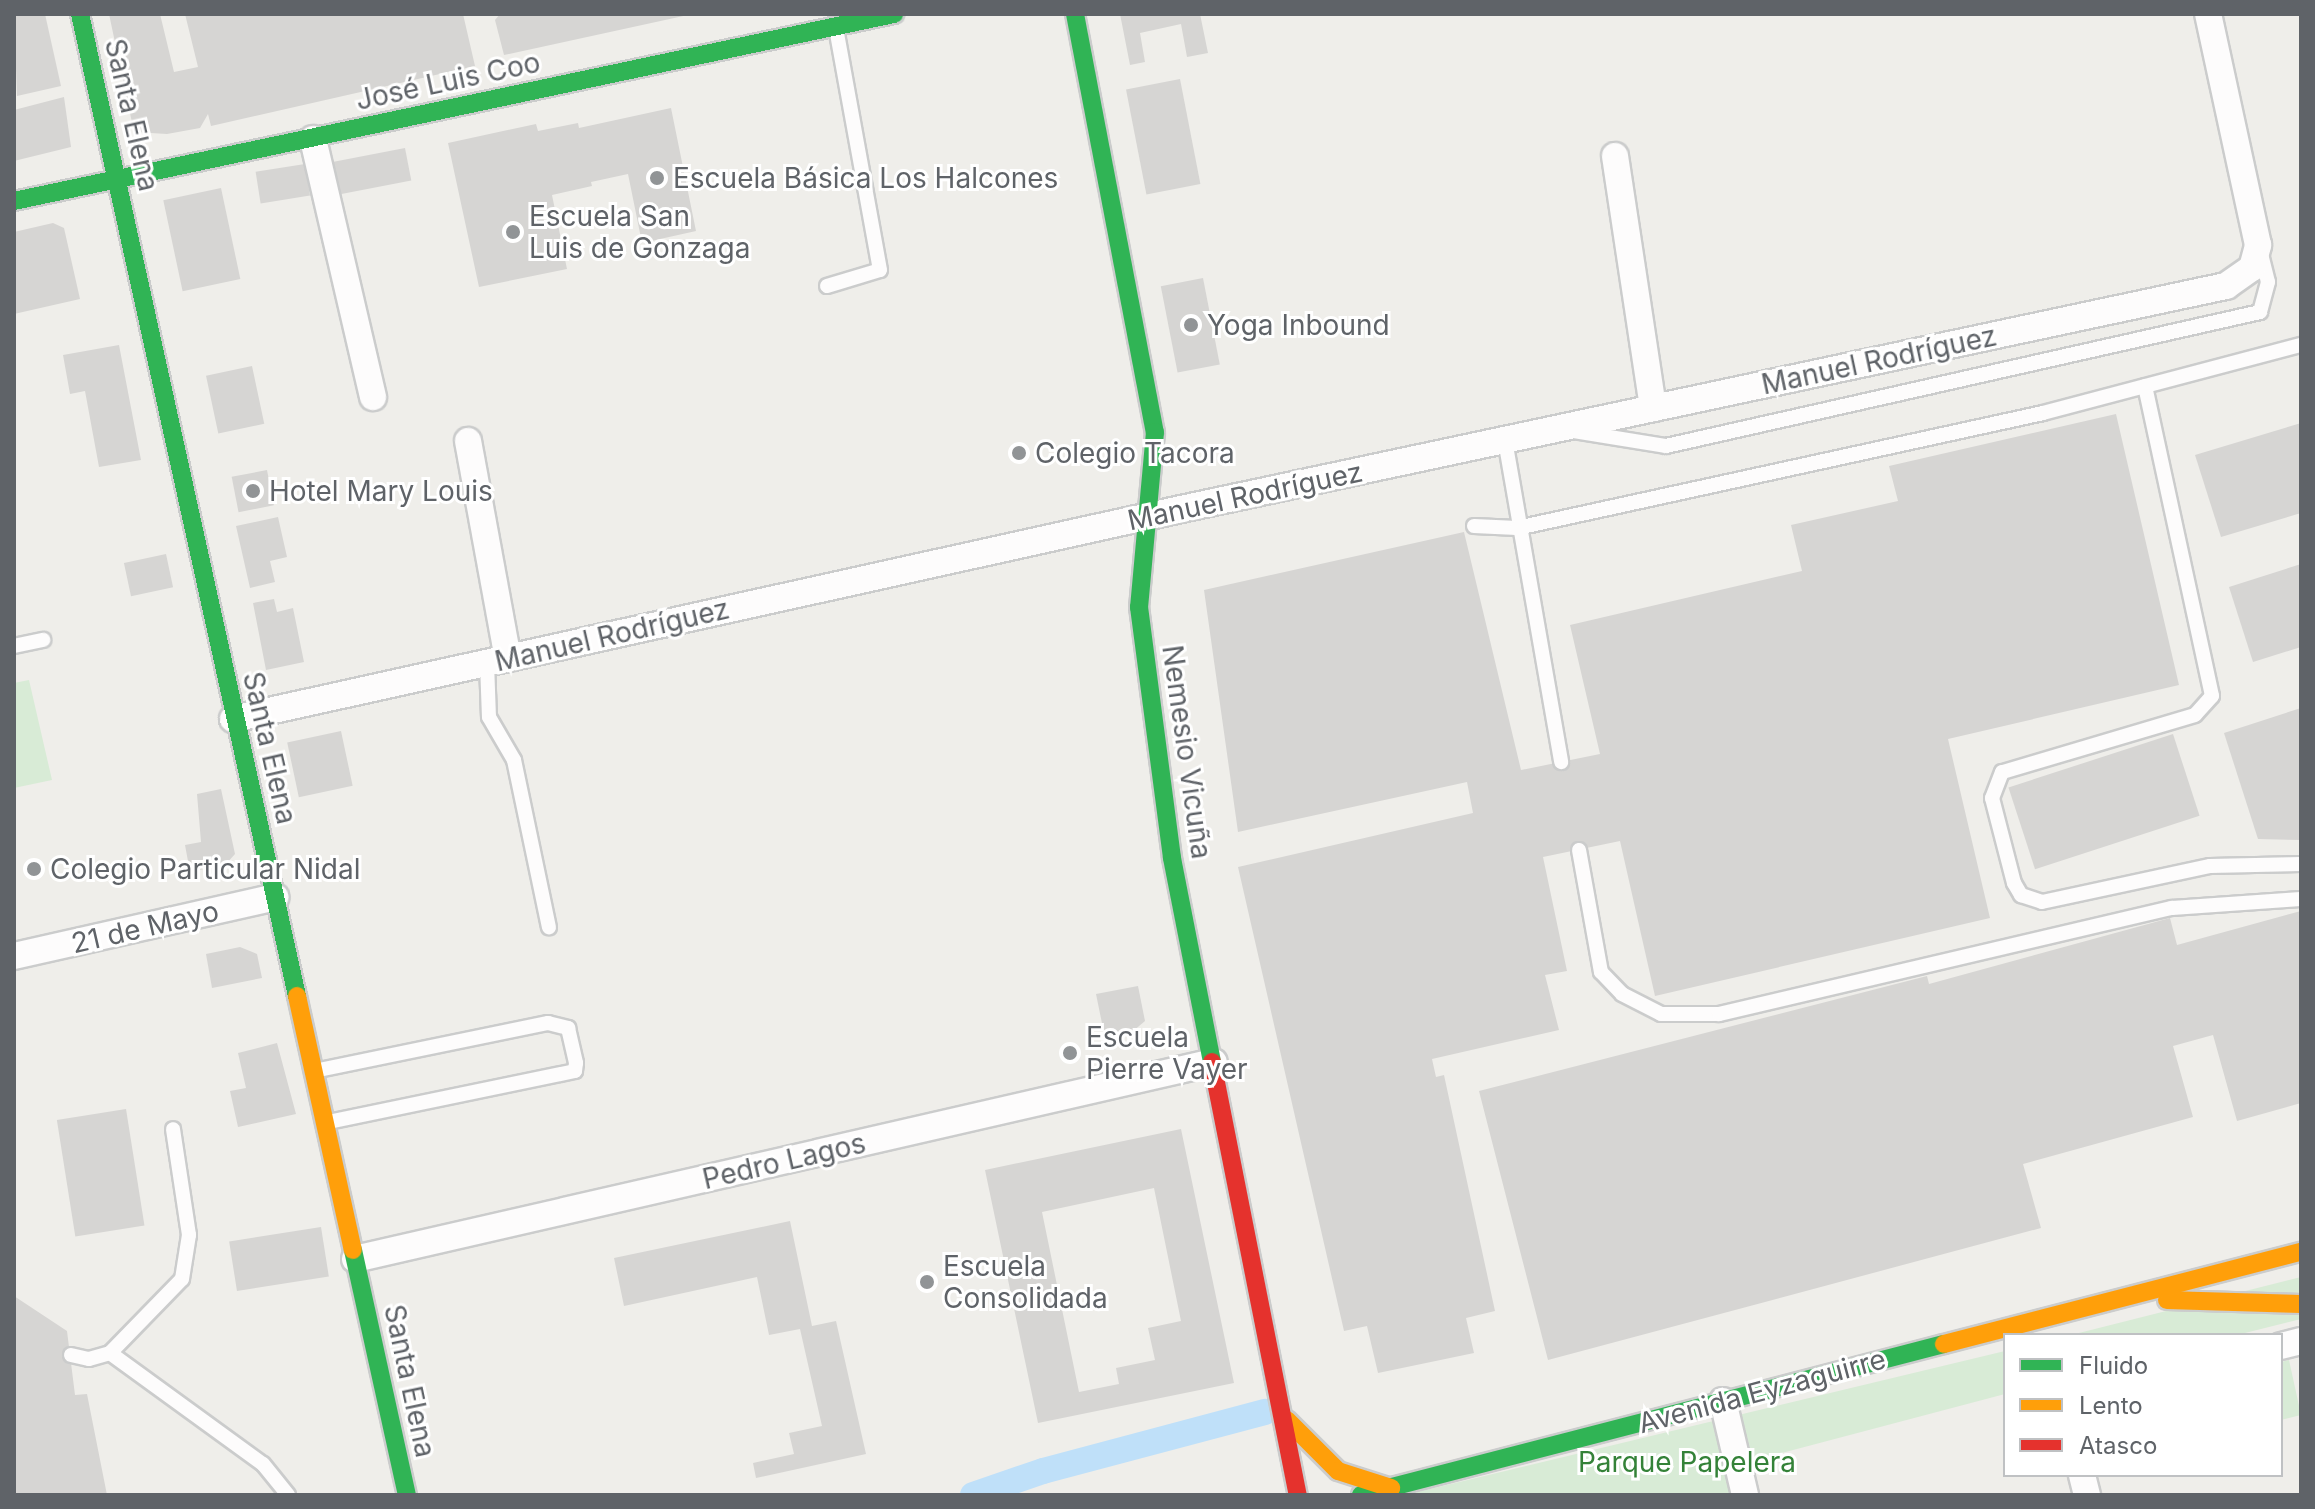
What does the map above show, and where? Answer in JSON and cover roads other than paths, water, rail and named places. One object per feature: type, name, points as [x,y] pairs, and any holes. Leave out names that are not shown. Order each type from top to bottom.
[{"type":"street","name":"Santa Elena","points":[[80,14],[233,719],[407,1495]]},
{"type":"street","name":"José Luis Coo","points":[[14,201],[894,14]]},
{"type":"street","name":"Nemesio Vicuña","points":[[1075,14],[1152,415],[1155,468],[1139,563],[1139,607],[1172,858],[1287,1420],[1298,1495]]},
{"type":"street","points":[[2208,14],[2256,234]]},
{"type":"street","points":[[313,139],[373,397]]},
{"type":"street","points":[[1615,156],[1653,408]]},
{"type":"street","name":"Manuel Rodríguez","points":[[233,719],[1149,516],[2226,286],[2252,268],[2256,234]]},
{"type":"street","points":[[468,441],[498,660]]},
{"type":"street","name":"21 de Mayo","points":[[14,956],[275,897]]},
{"type":"street","name":"Pedro Lagos","points":[[355,1259],[1214,1062]]},
{"type":"street","name":"Avenida Eyzaguirre","points":[[2019,1333],[2049,1326],[2118,1298],[2301,1252]]},
{"type":"street","name":"Avenida Eyzaguirre","points":[[2118,1298],[2301,1304]]},
{"type":"street","name":"Avenida Eyzaguirre","points":[[1361,1495],[1723,1401],[2003,1337]]},
{"type":"street","points":[[1723,1401],[1745,1495]]},
{"type":"street","points":[[1287,1420],[1338,1471],[1391,1488]]},
{"type":"lane","points":[[827,286],[880,270],[836,26]]},
{"type":"lane","points":[[1557,429],[1666,446],[2260,312],[2268,282],[2256,234]]},
{"type":"lane","points":[[1474,526],[1517,528],[2145,386],[2301,345]]},
{"type":"lane","points":[[2145,386],[2212,696],[2195,715],[2002,772],[1992,798],[2014,883],[2021,895],[2042,902],[2210,866],[2301,864]]},
{"type":"lane","points":[[1505,440],[1517,528],[1561,762]]},
{"type":"lane","points":[[14,646],[43,640]]},
{"type":"lane","points":[[498,660],[489,717],[514,760],[549,927]]},
{"type":"lane","points":[[1579,850],[1601,972],[1622,994],[1661,1014],[1719,1014],[2172,908],[2301,899]]},
{"type":"lane","points":[[313,1071],[548,1023],[568,1028],[575,1071],[325,1123]]},
{"type":"lane","points":[[71,1355],[89,1359],[110,1353],[182,1279],[189,1235],[173,1129]]},
{"type":"lane","points":[[110,1353],[263,1464],[288,1495]]},
{"type":"waterway","points":[[973,1495],[1043,1471],[1265,1412]]},
{"type":"place","name":"Escuela Básica Los Halcones","points":[[657,178]]},
{"type":"place","name":"Escuela San Luis de Gonzaga","points":[[513,232]]},
{"type":"place","name":"Yoga Inbound","points":[[1191,325]]},
{"type":"place","name":"Colegio Tacora","points":[[1019,453]]},
{"type":"place","name":"Hotel Mary Louis","points":[[253,491]]},
{"type":"place","name":"Colegio Particular Nidal","points":[[34,869]]},
{"type":"place","name":"Escuela Pierre Vayer","points":[[1070,1053]]},
{"type":"place","name":"Escuela Consolidada","points":[[927,1282]]},
{"type":"park label","name":"Parque Papelera","points":[[1687,1462]]}]
